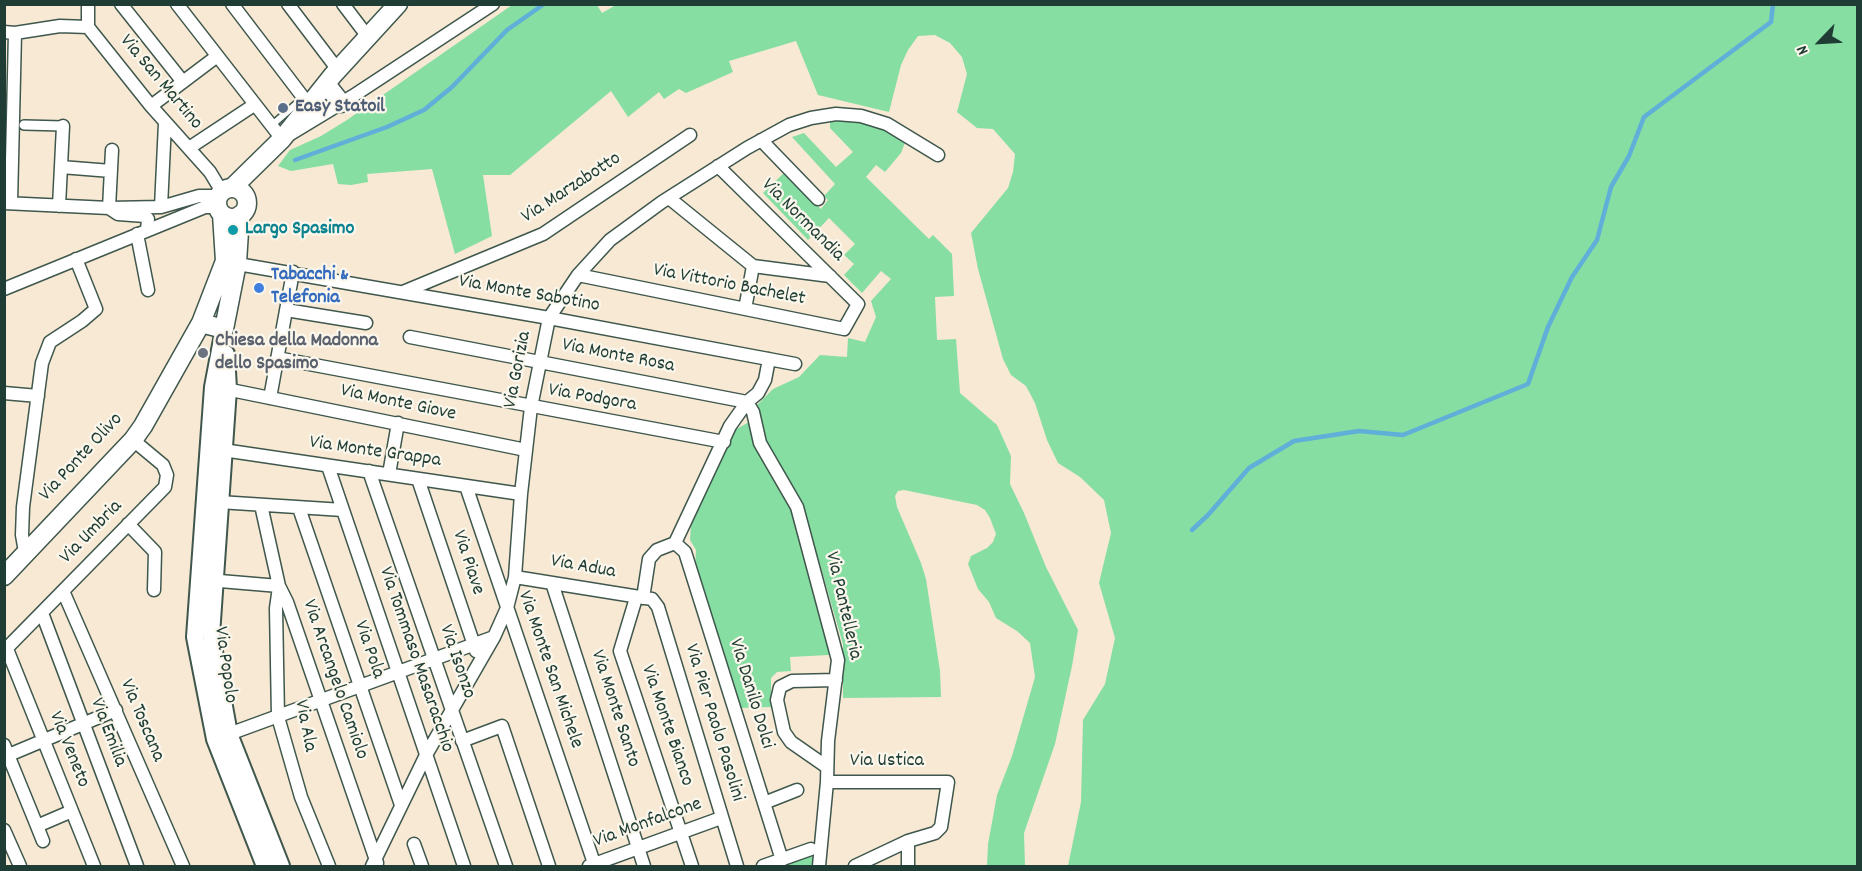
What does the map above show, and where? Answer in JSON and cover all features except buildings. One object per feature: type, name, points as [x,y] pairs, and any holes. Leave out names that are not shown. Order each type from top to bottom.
[{"type":"main road","points":[[201,323],[224,329],[231,262],[227,199],[254,182],[273,128],[332,76],[398,4]]},
{"type":"main road","points":[[332,76],[341,103]]},
{"type":"main road","name":"Via Ponte Olivo","points":[[6,571],[133,440],[201,323],[231,262]]},
{"type":"street","points":[[88,4],[88,27],[60,26],[10,32],[8,203],[109,208],[161,207],[199,196],[227,199]]},
{"type":"street","points":[[121,4],[183,82]]},
{"type":"street","points":[[177,4],[273,128],[341,103],[493,4]]},
{"type":"street","points":[[232,4],[306,101]]},
{"type":"street","points":[[288,4],[332,76]]},
{"type":"street","points":[[343,4],[368,37]]},
{"type":"street","name":"Via San Martino","points":[[88,27],[165,123],[210,172],[227,199]]},
{"type":"street","points":[[151,106],[216,57]]},
{"type":"street","points":[[189,148],[254,105]]},
{"type":"street","name":"Via Gorizia","points":[[375,864],[426,755],[494,637],[507,608],[515,577],[521,494],[531,407],[549,318],[578,275],[610,240],[669,198],[760,140],[789,125],[811,118],[836,114],[861,116],[887,124],[938,155]]},
{"type":"street","points":[[161,207],[165,123]]},
{"type":"street","points":[[24,125],[63,126],[59,206]]},
{"type":"street","name":"Via Marzabotto","points":[[402,292],[543,234],[690,135]]},
{"type":"street","points":[[760,140],[818,199]]},
{"type":"street","points":[[109,208],[112,150]]},
{"type":"street","name":"Via Normandia","points":[[718,166],[858,304]]},
{"type":"street","points":[[62,167],[111,171]]},
{"type":"street","points":[[669,198],[753,266],[830,276]]},
{"type":"street","points":[[8,285],[227,199]]},
{"type":"street","points":[[109,208],[118,214],[145,216],[148,219],[142,232],[147,290]]},
{"type":"street","points":[[25,552],[22,535],[23,507],[42,363],[50,342],[96,309],[76,259]]},
{"type":"street","name":"Via Monte Sabotino","points":[[231,262],[795,363]]},
{"type":"street","points":[[745,309],[753,266]]},
{"type":"street","points":[[270,398],[293,272]]},
{"type":"street","name":"Via Vittorio Bachelet","points":[[578,275],[844,329],[858,304]]},
{"type":"street","points":[[286,310],[366,323]]},
{"type":"street","points":[[221,388],[224,329]]},
{"type":"street","name":"Via Monte Rosa","points":[[410,337],[747,402]]},
{"type":"street","name":"Via Podgora","points":[[277,358],[724,442]]},
{"type":"street","points":[[675,543],[730,426],[747,402],[758,393],[765,381],[769,359]]},
{"type":"street","name":"Via Monte Giove","points":[[221,388],[526,450]]},
{"type":"street","name":"Via Popolo","points":[[221,388],[223,450],[219,502],[207,580],[195,637],[215,739],[260,864]]},
{"type":"street","name":"Via Popolo","points":[[221,388],[207,580],[211,635],[230,734],[281,867]]},
{"type":"street","points":[[4,393],[38,396]]},
{"type":"street","name":"Via Pantelleria","points":[[747,402],[753,412],[760,443],[797,507],[838,660],[828,741],[827,782],[819,867]]},
{"type":"street","points":[[389,474],[398,423]]},
{"type":"street","name":"Via Umbria","points":[[6,650],[165,487],[167,475],[163,465],[133,440]]},
{"type":"street","name":"Via Monte Grappa","points":[[223,450],[521,494]]},
{"type":"street","name":"Via Tommaso Masaracchio","points":[[328,466],[464,867]]},
{"type":"street","name":"Via Isonzo","points":[[369,471],[506,867]]},
{"type":"street","name":"Via Piave","points":[[418,479],[479,661]]},
{"type":"street","name":"Via Monte San Michele","points":[[466,486],[593,866]]},
{"type":"street","points":[[219,502],[344,510]]},
{"type":"street","name":"Via Arcangelo Camiolo","points":[[261,505],[279,586],[287,602],[375,864]]},
{"type":"street","name":"Via Pola","points":[[299,508],[401,805]]},
{"type":"street","points":[[128,524],[155,552],[154,590]]},
{"type":"street","name":"Via Monte Bianco","points":[[675,543],[657,550],[649,559],[640,598],[620,651],[692,867]]},
{"type":"street","name":"Via Danilo Dolci","points":[[675,543],[685,552],[782,860]]},
{"type":"street","name":"Via Adua","points":[[515,577],[640,598]]},
{"type":"street","points":[[207,580],[279,586]]},
{"type":"street","name":"Via Monte Santo","points":[[552,583],[644,867]]},
{"type":"street","name":"Via Ala","points":[[279,586],[276,608],[278,717],[301,797],[329,867]]},
{"type":"street","name":"Via Toscana","points":[[63,591],[183,867]]},
{"type":"street","name":"Via Pier Paolo Pasolini","points":[[640,598],[652,599],[658,607],[737,867]]},
{"type":"street","name":"Via Emilia","points":[[42,613],[137,867]]},
{"type":"street","points":[[230,734],[494,637]]},
{"type":"street","name":"Via Veneto","points":[[6,650],[94,867]]},
{"type":"street","points":[[827,766],[791,742],[784,732],[777,700],[780,687],[792,681],[836,680]]},
{"type":"street","points":[[43,841],[6,753],[44,741],[116,710]]},
{"type":"street","points":[[462,741],[502,726],[549,867]]},
{"type":"street","name":"Via Ustica","points":[[827,782],[948,782],[941,827],[935,833],[908,841]]},
{"type":"street","points":[[764,802],[797,790]]},
{"type":"street","points":[[37,826],[72,812]]},
{"type":"street","name":"Via Monfalcone","points":[[593,866],[721,818]]},
{"type":"street","points":[[4,830],[20,867]]},
{"type":"street","points":[[855,867],[908,841],[908,867]]},
{"type":"street","points":[[414,843],[422,867]]},
{"type":"street","points":[[767,866],[812,849]]},
{"type":"green space","points":[[512,5],[597,5],[602,13],[616,5],[1857,5],[1857,866],[1068,866],[1081,802],[1083,720],[1105,684],[1115,638],[1099,583],[1111,533],[1104,500],[1080,477],[1058,463],[1047,440],[1035,403],[1026,386],[1011,375],[1003,359],[978,269],[971,233],[1008,188],[1015,154],[993,129],[977,128],[957,112],[967,74],[962,57],[950,43],[935,35],[918,36],[901,65],[889,112],[818,95],[796,41],[729,61],[733,72],[686,93],[679,89],[664,99],[659,92],[628,117],[611,91],[510,175],[483,175],[492,236],[455,254],[432,169],[367,174],[368,182],[351,185],[338,184],[333,164],[291,171],[278,166],[290,150],[321,136],[347,120]]},
{"type":"green space","points":[[830,119],[863,120],[906,140],[901,153],[885,172],[876,165],[866,177],[929,239],[933,235],[952,254],[954,296],[935,297],[937,340],[956,339],[960,393],[997,425],[1011,456],[1010,484],[1046,567],[1078,630],[1055,744],[1024,833],[1025,866],[987,866],[988,844],[997,795],[1012,756],[1035,677],[1030,643],[1017,631],[996,618],[989,602],[978,589],[968,564],[971,556],[987,548],[993,542],[996,534],[990,518],[985,510],[977,505],[904,490],[898,491],[895,496],[897,507],[926,579],[940,671],[941,697],[843,698],[843,644],[803,506],[765,439],[756,406],[773,389],[799,377],[820,355],[847,357],[848,338],[865,342],[876,317],[871,301],[891,279],[881,271],[862,293],[844,275],[854,264],[844,255],[855,244],[829,218],[808,240],[763,193],[784,173],[821,209],[828,200],[824,196],[835,184],[792,137],[804,133],[836,167],[853,152],[830,128]]},
{"type":"green space","points":[[749,422],[755,444],[794,510],[831,648],[829,655],[790,657],[791,671],[777,672],[771,678],[771,707],[739,708],[695,568],[696,550],[690,540],[691,525],[733,431]]},
{"type":"green space","points":[[807,856],[814,857],[812,866],[779,866]]},
{"type":"waterway","points":[[295,160],[387,127],[424,110],[452,87],[507,30],[544,4]]},
{"type":"waterway","points":[[1192,530],[1249,468],[1294,441],[1359,431],[1403,435],[1528,384],[1548,327],[1572,277],[1597,240],[1611,187],[1629,156],[1644,117],[1771,22],[1773,4]]},
{"type":"place","name":"Easy Statoil","points":[[283,108]]},
{"type":"place","name":"Largo Spasimo","points":[[233,230]]},
{"type":"place","name":"Tabacchi & Telefonia","points":[[259,288]]},
{"type":"place","name":"Chiesa della Madonna dello Spasimo","points":[[203,353]]}]
